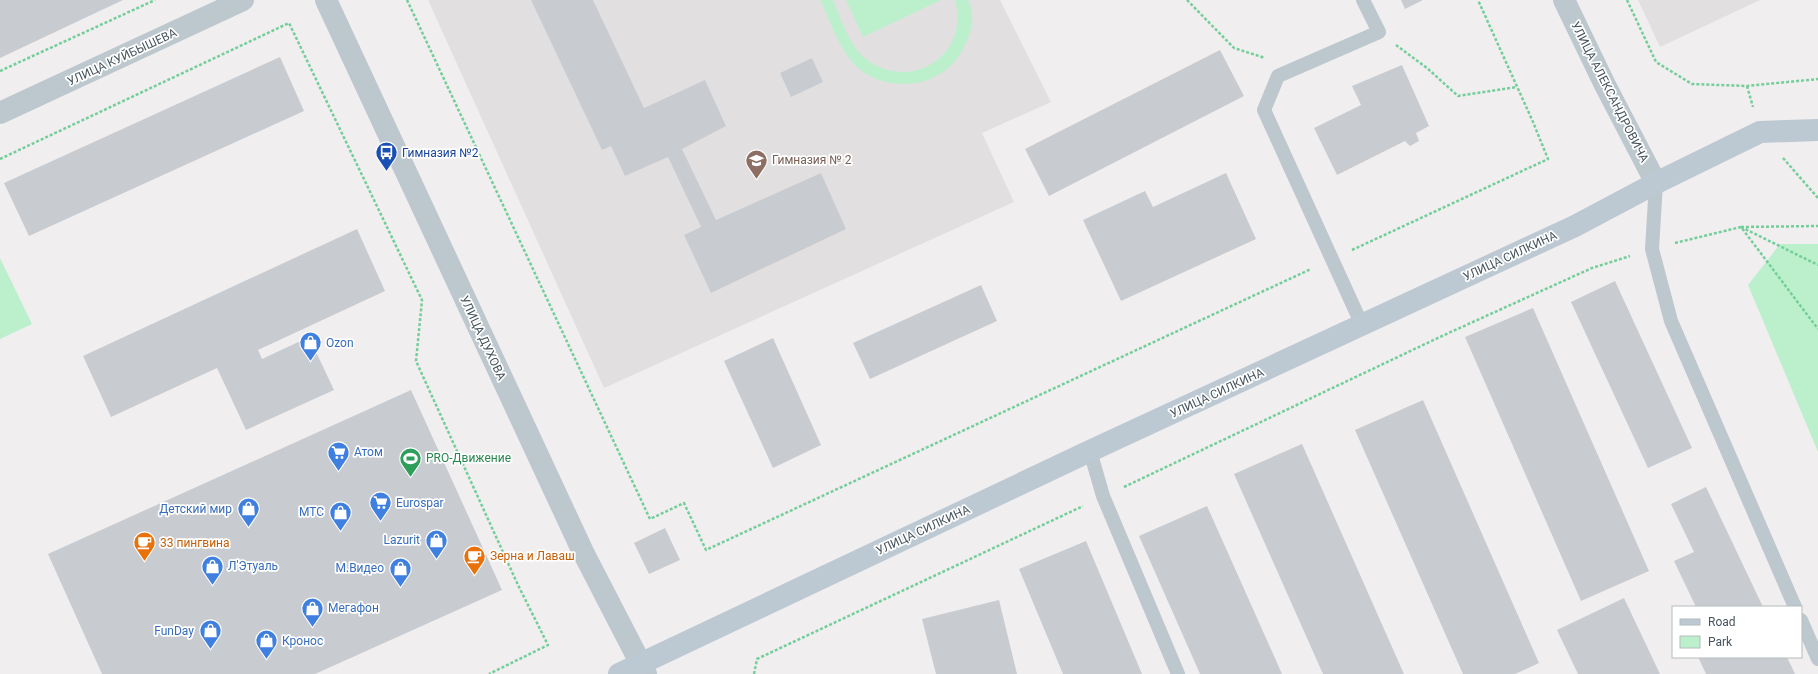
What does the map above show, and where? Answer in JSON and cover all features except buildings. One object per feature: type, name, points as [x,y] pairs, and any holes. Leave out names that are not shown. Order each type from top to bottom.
[{"type":"main road","name":"УЛИЦА СИЛКИНА","points":[[619,674],[643,669],[1090,451],[1575,226],[1656,183],[1760,132],[1818,130]]},
{"type":"street","name":"УЛИЦА КУЙБЫШЕВА","points":[[0,113],[243,0]]},
{"type":"street","name":"УЛИЦА ДУХОВА","points":[[326,0],[583,552],[643,669]]},
{"type":"street","name":"УЛИЦА АЛЕКСАНДРОВИЧА","points":[[1564,0],[1605,86],[1656,183]]},
{"type":"lane","points":[[1362,325],[1264,110],[1278,76],[1379,32],[1363,0]]},
{"type":"lane","points":[[1656,183],[1652,248],[1671,321],[1795,606]]},
{"type":"lane","points":[[1090,451],[1103,496],[1178,674]]},
{"type":"lane","points":[[1802,622],[1818,659]]},
{"type":"path","points":[[0,71],[155,0]]},
{"type":"path","points":[[407,0],[650,519],[684,503],[706,550],[1548,159],[1478,0]]},
{"type":"path","points":[[1187,0],[1234,48],[1298,68]]},
{"type":"path","points":[[1627,0],[1656,62],[1692,84],[1747,86],[1818,79]]},
{"type":"path","points":[[0,159],[289,23],[422,300],[416,361],[518,585],[548,645],[489,674]]},
{"type":"path","points":[[1379,32],[1427,68],[1458,96],[1517,87]]},
{"type":"path","points":[[1741,226],[1818,265]]},
{"type":"path","points":[[1741,226],[1818,329]]},
{"type":"path","points":[[754,674],[757,659],[1435,339],[1578,274],[1652,248],[1741,226],[1818,226]]},
{"type":"shaded area","name":"Гимназия № 2","points":[[428,0],[1000,0],[1051,102],[982,133],[1014,202],[604,388]]},
{"type":"shaded area","points":[[1638,0],[1760,0],[1660,47]]},
{"type":"green space","points":[[820,0],[833,0],[850,39],[866,59],[883,68],[901,72],[918,70],[933,63],[945,52],[954,37],[958,20],[955,0],[968,0],[972,14],[971,29],[957,59],[937,76],[915,83],[892,83],[869,76],[852,62],[836,37]]},
{"type":"green space","points":[[846,0],[941,0],[863,37]]},
{"type":"green space","points":[[1780,244],[1818,244],[1818,452],[1748,285]]},
{"type":"green space","points":[[0,258],[32,324],[0,339]]},
{"type":"place","name":"Гимназия №2","points":[[387,172]]},
{"type":"place","name":"Гимназия № 2","points":[[757,180]]},
{"type":"place","name":"Ozon","points":[[311,362]]},
{"type":"place","name":"Атом","points":[[339,472]]},
{"type":"place","name":"PRO-Движение","points":[[410,478]]},
{"type":"place","name":"Eurospar","points":[[381,522]]},
{"type":"place","name":"Детский мир","points":[[248,528]]},
{"type":"place","name":"МТС","points":[[340,532]]},
{"type":"place","name":"Lazurit","points":[[436,560]]},
{"type":"place","name":"33 пингвина","points":[[145,562]]},
{"type":"place","name":"Зерна и Лаваш","points":[[474,576]]},
{"type":"place","name":"Л'Этуаль","points":[[213,586]]},
{"type":"place","name":"М.Видео","points":[[400,588]]},
{"type":"place","name":"Мегафон","points":[[312,628]]},
{"type":"place","name":"FunDay","points":[[210,650]]},
{"type":"place","name":"Кронос","points":[[266,660]]}]
